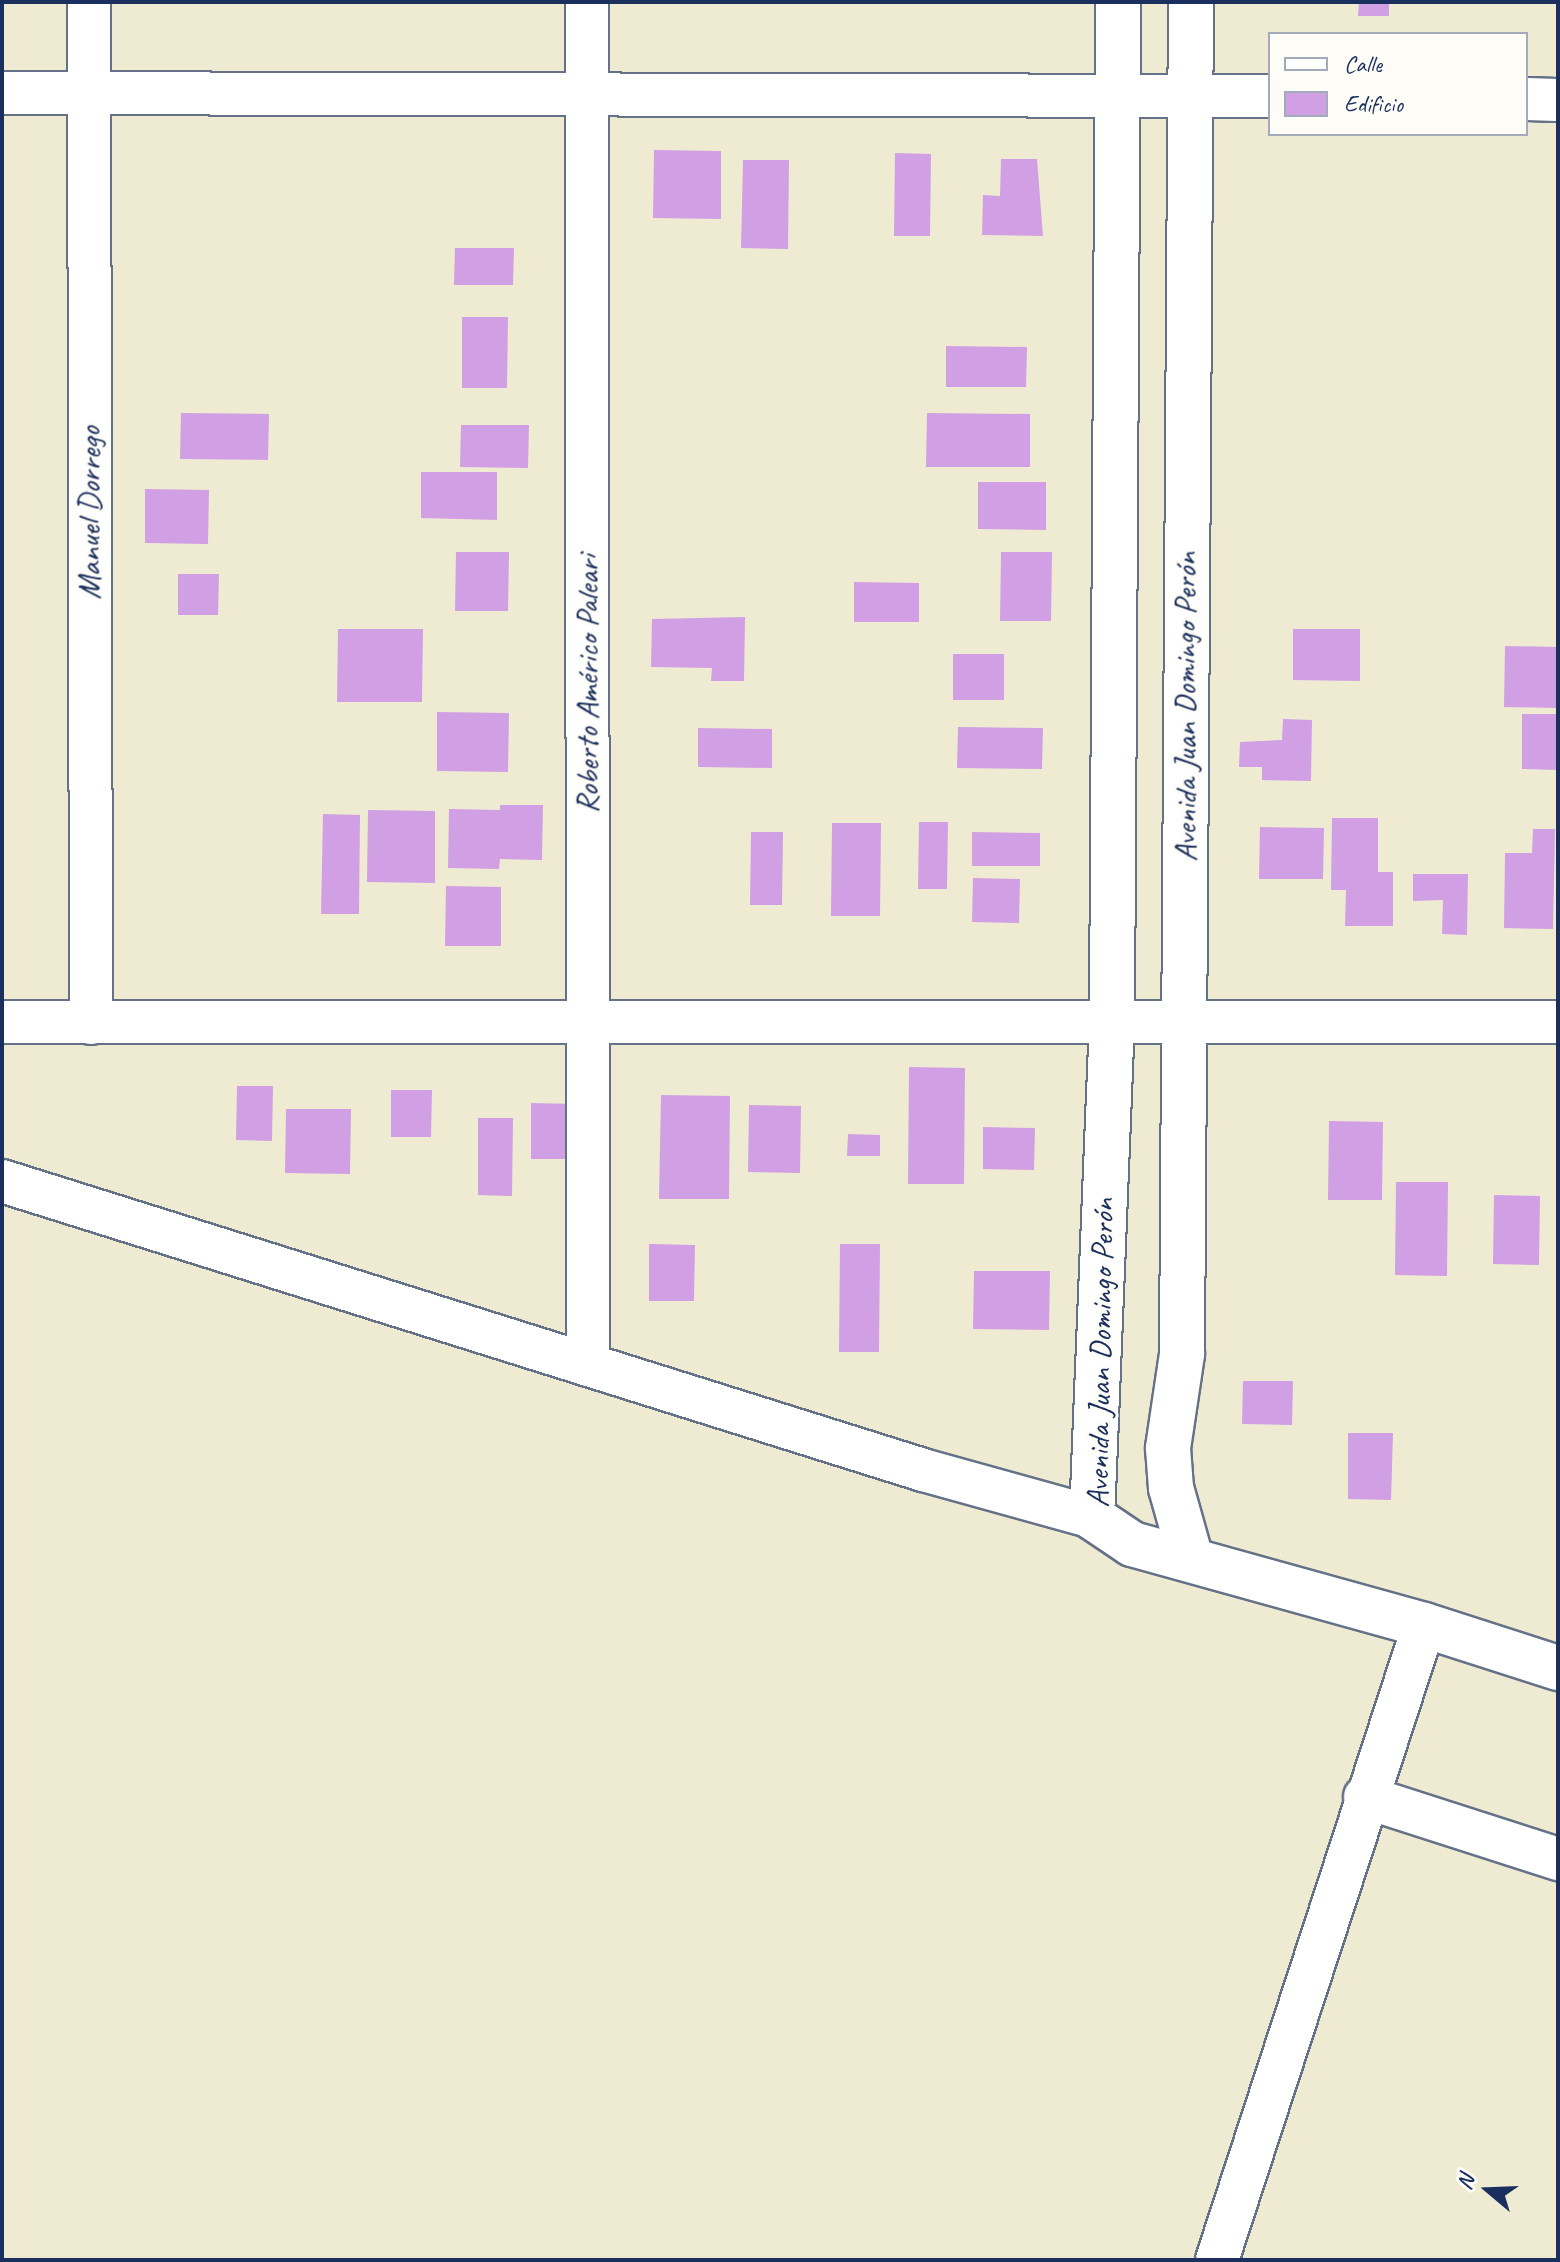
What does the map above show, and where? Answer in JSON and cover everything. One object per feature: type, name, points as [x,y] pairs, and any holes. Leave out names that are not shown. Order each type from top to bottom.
[{"type":"street","name":"Manuel Dorrego","points":[[89,2],[91,1023]]},
{"type":"street","name":"Roberto Américo Paleari","points":[[587,2],[588,1365]]},
{"type":"street","name":"Avenida Juan Domingo Perón","points":[[1118,2],[1112,1020],[1092,1517],[1132,1544],[1191,1559],[1171,1488],[1168,1448],[1182,1354],[1191,2]]},
{"type":"street","points":[[2,93],[1268,96]]},
{"type":"street","points":[[1528,99],[1558,100]]},
{"type":"street","points":[[2,1022],[588,1025],[1112,1020],[1558,1022]]},
{"type":"street","points":[[2,1181],[588,1365],[1092,1517]]},
{"type":"street","points":[[1191,1559],[1424,1625],[1558,1668]]},
{"type":"street","points":[[1217,2260],[1365,1797],[1424,1625]]},
{"type":"street","points":[[1365,1797],[1558,1859]]},
{"type":"building","points":[[1359,2],[1389,2],[1389,16],[1358,16]]},
{"type":"building","points":[[654,150],[721,151],[721,219],[653,218]]},
{"type":"building","points":[[895,153],[931,154],[930,236],[894,236]]},
{"type":"building","points":[[1001,159],[1037,159],[1043,236],[982,235],[983,195],[1000,196]]},
{"type":"building","points":[[743,160],[789,160],[788,249],[741,248]]},
{"type":"building","points":[[455,248],[514,248],[513,285],[454,285]]},
{"type":"building","points":[[462,317],[508,317],[507,388],[462,388]]},
{"type":"building","points":[[946,346],[1027,347],[1026,387],[946,387]]},
{"type":"building","points":[[181,413],[269,414],[268,460],[180,459]]},
{"type":"building","points":[[927,413],[1030,414],[1030,467],[926,467]]},
{"type":"building","points":[[461,425],[529,425],[528,468],[460,467]]},
{"type":"building","points":[[421,472],[497,472],[497,520],[421,518]]},
{"type":"building","points":[[978,482],[1046,482],[1046,530],[978,529]]},
{"type":"building","points":[[145,489],[209,490],[208,544],[145,543]]},
{"type":"building","points":[[456,552],[509,552],[508,611],[455,611]]},
{"type":"building","points":[[1001,552],[1052,552],[1051,621],[1000,621]]},
{"type":"building","points":[[178,574],[219,574],[218,615],[178,615]]},
{"type":"building","points":[[854,582],[919,583],[919,622],[854,622]]},
{"type":"building","points":[[745,617],[744,681],[711,681],[712,668],[651,667],[652,619]]},
{"type":"building","points":[[338,629],[423,629],[422,702],[337,702]]},
{"type":"building","points":[[1293,629],[1360,629],[1360,681],[1293,680]]},
{"type":"building","points":[[1505,646],[1558,647],[1558,708],[1504,707]]},
{"type":"building","points":[[953,654],[1004,654],[1004,700],[953,700]]},
{"type":"building","points":[[437,712],[509,713],[508,772],[437,771]]},
{"type":"building","points":[[1522,714],[1558,714],[1558,770],[1522,769]]},
{"type":"building","points":[[1283,719],[1312,720],[1311,781],[1262,780],[1262,767],[1239,767],[1240,742],[1282,740]]},
{"type":"building","points":[[958,727],[1043,728],[1042,769],[957,768]]},
{"type":"building","points":[[698,728],[772,729],[772,768],[698,767]]},
{"type":"building","points":[[500,805],[543,805],[542,860],[500,859],[499,869],[448,868],[449,809],[500,810]]},
{"type":"building","points":[[368,810],[435,811],[435,883],[367,882]]},
{"type":"building","points":[[323,814],[360,815],[359,914],[321,914]]},
{"type":"building","points":[[1332,818],[1378,818],[1378,872],[1393,872],[1393,926],[1345,926],[1346,890],[1331,890]]},
{"type":"building","points":[[919,822],[948,822],[947,889],[918,889]]},
{"type":"building","points":[[832,823],[881,823],[880,916],[831,916]]},
{"type":"building","points":[[1260,827],[1324,828],[1323,879],[1259,879]]},
{"type":"building","points":[[1533,829],[1555,829],[1553,929],[1504,928],[1505,853],[1532,853]]},
{"type":"building","points":[[751,832],[783,832],[782,905],[750,905]]},
{"type":"building","points":[[972,832],[1040,833],[1040,866],[972,866]]},
{"type":"building","points":[[1413,874],[1468,874],[1467,935],[1442,934],[1443,900],[1413,901]]},
{"type":"building","points":[[973,878],[1020,879],[1019,923],[972,922]]},
{"type":"building","points":[[446,886],[501,887],[501,946],[445,946]]},
{"type":"building","points":[[909,1067],[965,1068],[964,1184],[908,1184]]},
{"type":"building","points":[[237,1086],[273,1086],[272,1141],[236,1140]]},
{"type":"building","points":[[391,1090],[432,1090],[431,1137],[391,1137]]},
{"type":"building","points":[[661,1095],[730,1096],[729,1199],[659,1199]]},
{"type":"building","points":[[531,1103],[577,1104],[577,1159],[531,1159]]},
{"type":"building","points":[[749,1105],[801,1106],[800,1173],[748,1172]]},
{"type":"building","points":[[286,1109],[351,1109],[350,1174],[285,1173]]},
{"type":"building","points":[[478,1118],[513,1118],[512,1196],[478,1195]]},
{"type":"building","points":[[1329,1121],[1383,1122],[1382,1200],[1328,1200]]},
{"type":"building","points":[[983,1127],[1035,1128],[1034,1170],[983,1169]]},
{"type":"building","points":[[848,1134],[880,1135],[880,1156],[847,1156]]},
{"type":"building","points":[[1396,1182],[1448,1182],[1447,1276],[1395,1275]]},
{"type":"building","points":[[1494,1195],[1540,1196],[1539,1265],[1493,1264]]},
{"type":"building","points":[[649,1244],[695,1245],[694,1301],[649,1301]]},
{"type":"building","points":[[840,1244],[880,1244],[879,1352],[839,1352]]},
{"type":"building","points":[[974,1271],[1050,1271],[1049,1330],[973,1329]]},
{"type":"building","points":[[1243,1381],[1293,1381],[1292,1425],[1242,1424]]},
{"type":"building","points":[[1348,1433],[1393,1433],[1391,1500],[1348,1499]]}]
